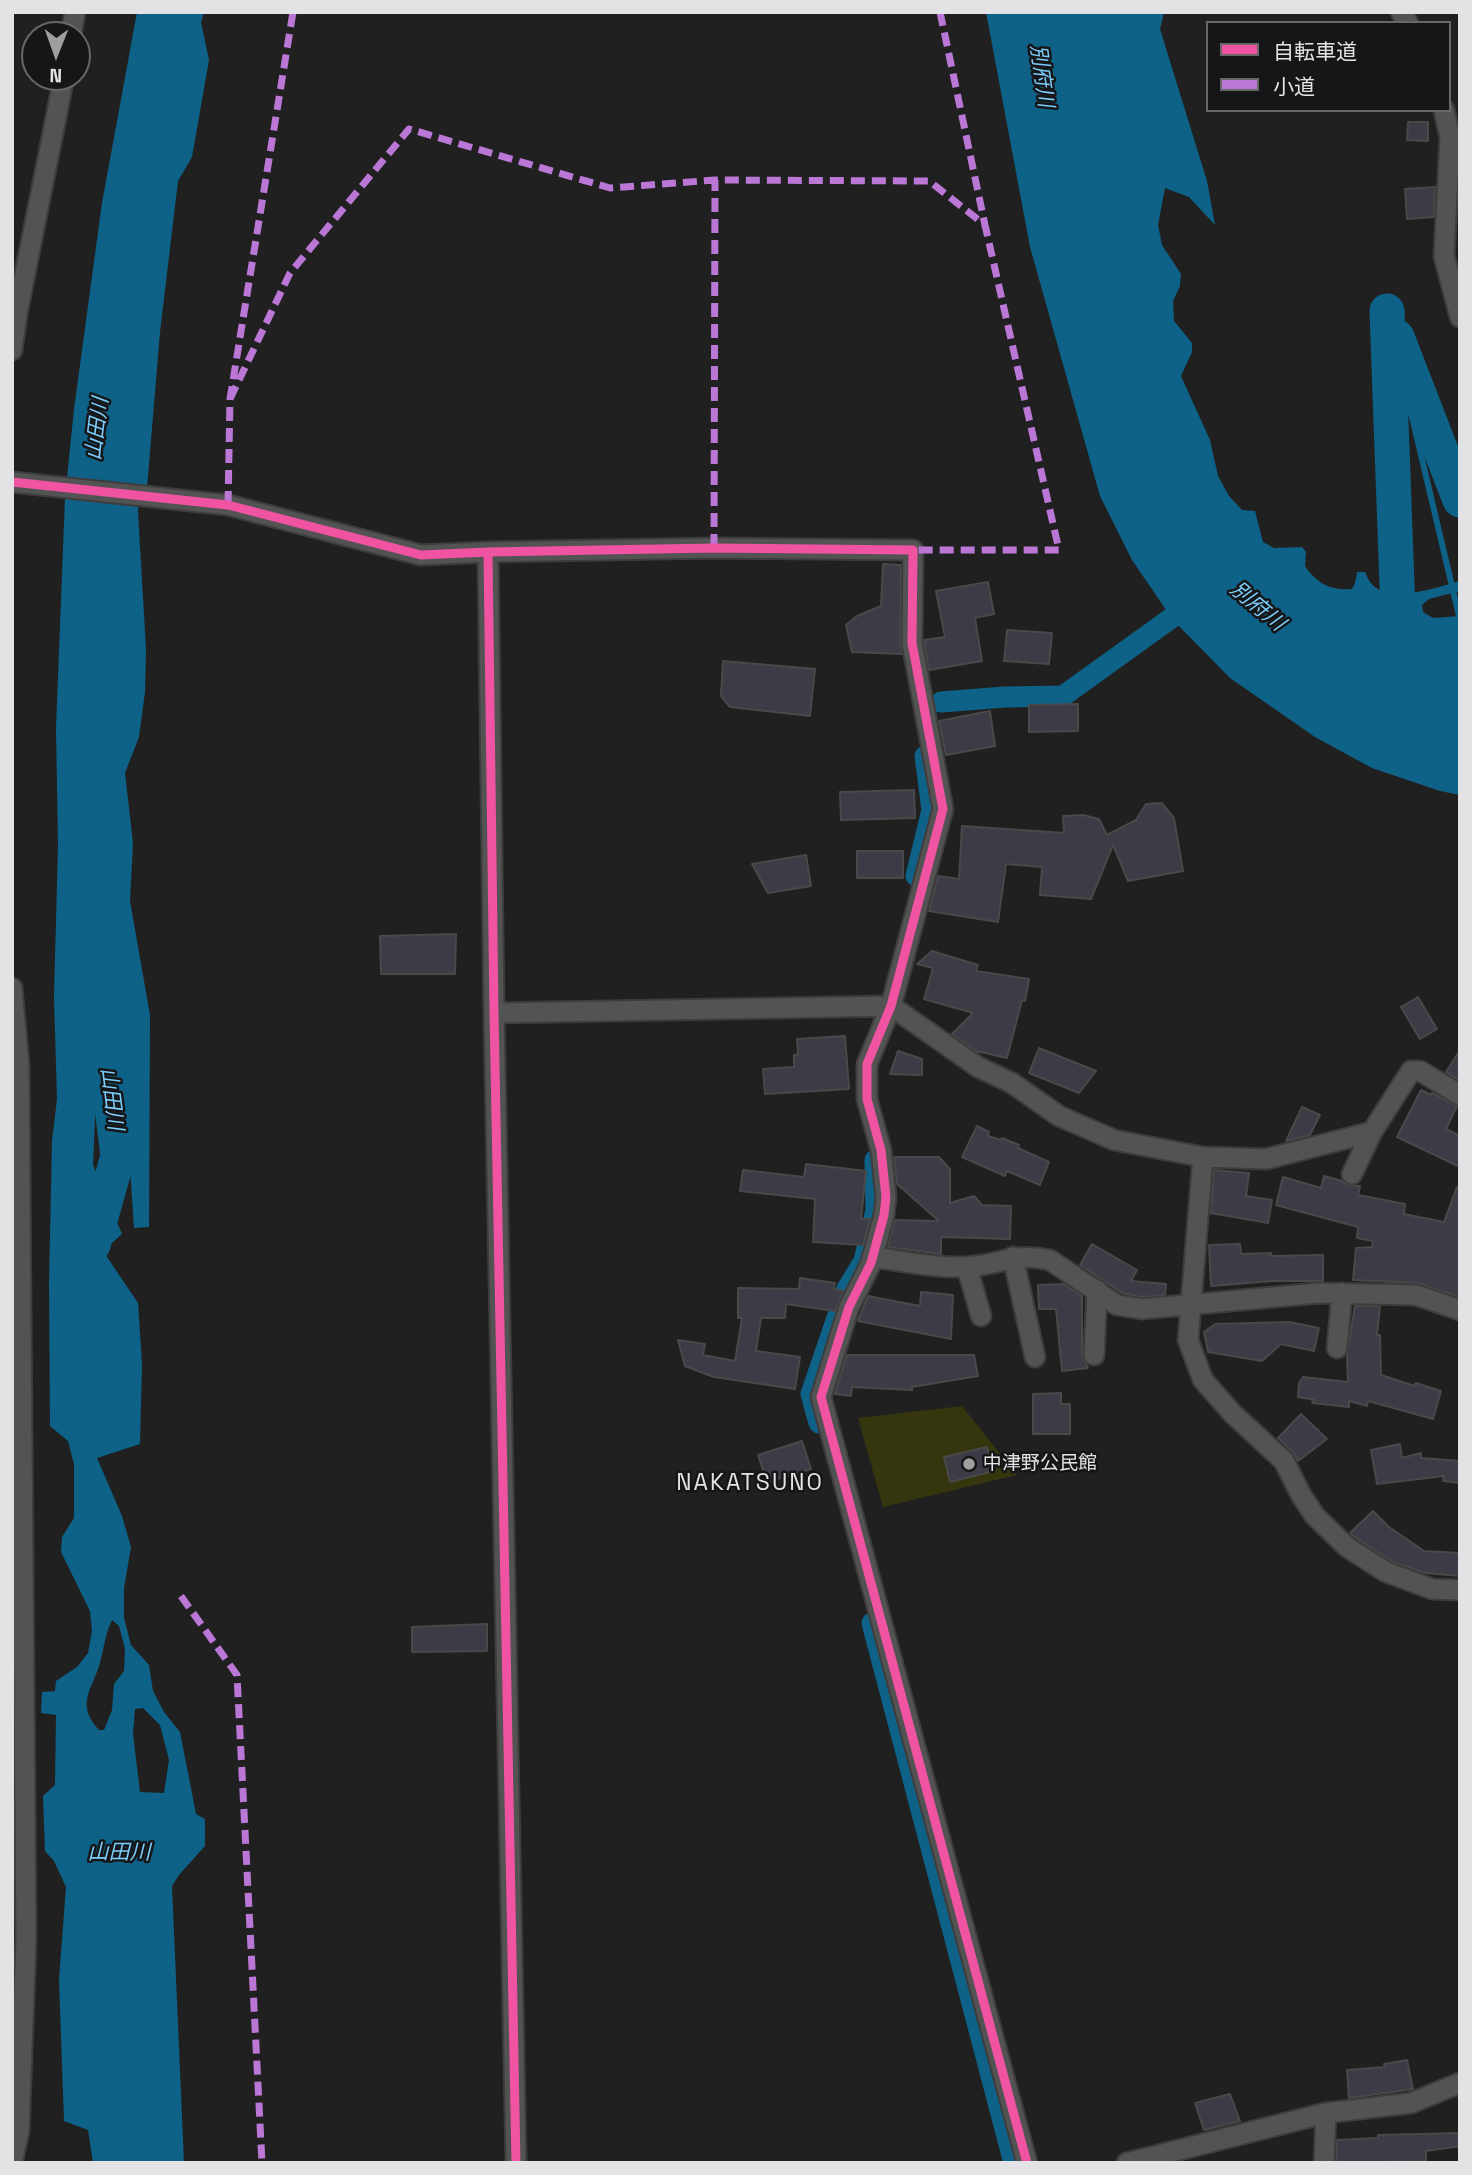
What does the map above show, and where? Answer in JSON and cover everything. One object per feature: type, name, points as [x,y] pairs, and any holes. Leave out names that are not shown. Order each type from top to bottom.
[{"type":"street","points":[[12,350],[61,91]]},
{"type":"street","points":[[1444,112],[1450,138],[1444,256],[1460,317]]},
{"type":"street","points":[[15,482],[228,505],[421,555],[714,548],[913,550],[912,643],[943,809],[891,1006],[867,1064],[867,1100],[881,1150],[886,1197],[873,1257],[849,1307],[821,1397],[1027,2163]]},
{"type":"street","points":[[488,552],[516,2163]]},
{"type":"street","points":[[12,988],[16,1067],[19,1675],[26,1939],[19,2131],[12,2163]]},
{"type":"street","points":[[494,1013],[891,1006],[978,1067],[1012,1083],[1059,1116],[1114,1140],[1203,1157],[1266,1159],[1372,1132]]},
{"type":"street","points":[[1352,1174],[1372,1132],[1410,1071],[1420,1071],[1460,1095]]},
{"type":"street","points":[[1203,1157],[1188,1340],[1203,1380],[1233,1415],[1284,1461],[1315,1516],[1346,1547],[1387,1572],[1432,1590],[1460,1590]]},
{"type":"street","points":[[873,1257],[967,1267],[1013,1257],[1050,1260],[1117,1305],[1142,1309],[1342,1293],[1416,1295],[1460,1310]]},
{"type":"street","points":[[1013,1257],[1035,1357]]},
{"type":"street","points":[[967,1267],[981,1317]]},
{"type":"street","points":[[1094,1355],[1097,1290]]},
{"type":"street","points":[[1337,1348],[1342,1293]]},
{"type":"street","points":[[1127,2163],[1326,2113],[1411,2104],[1460,2083]]},
{"type":"street","points":[[1324,2163],[1326,2113]]},
{"type":"shaded area","points":[[962,1406],[1017,1475],[883,1507],[858,1418]]},
{"type":"water","points":[[137,12],[204,12],[201,22],[209,60],[192,157],[178,181],[160,332],[147,488],[140,486],[138,512],[146,649],[145,692],[139,737],[125,773],[133,843],[130,901],[150,1015],[149,1227],[134,1228],[130,1168],[114,1061],[105,1048],[96,1096],[93,1165],[122,1234],[103,1251],[138,1303],[142,1364],[140,1444],[97,1458],[122,1516],[131,1547],[124,1588],[124,1618],[131,1645],[149,1665],[153,1691],[164,1712],[180,1732],[196,1814],[205,1819],[205,1846],[172,1886],[184,2163],[93,2163],[88,2130],[64,2121],[59,1980],[66,1887],[54,1861],[45,1851],[43,1796],[55,1785],[56,1715],[41,1713],[42,1692],[55,1691],[56,1681],[77,1667],[88,1653],[92,1631],[90,1611],[61,1552],[62,1537],[74,1518],[74,1464],[68,1441],[50,1426],[49,1283],[52,1141],[57,1099],[54,997],[58,845],[56,728],[65,498],[74,409],[102,203]],"holes":[[[112,1620],[119,1626],[125,1649],[124,1671],[114,1684],[112,1710],[104,1730],[99,1730],[92,1721],[87,1704]],[[143,1708],[160,1725],[169,1760],[164,1793],[140,1792],[133,1734],[135,1709]]]},
{"type":"water","points":[[986,12],[1164,12],[1160,29],[1207,181],[1215,225],[1189,197],[1165,188],[1158,225],[1162,245],[1181,274],[1180,286],[1173,301],[1174,321],[1192,343],[1192,352],[1181,376],[1210,440],[1218,476],[1229,496],[1242,510],[1255,511],[1263,542],[1274,548],[1302,547],[1306,552],[1305,566],[1325,585],[1337,589],[1352,589],[1357,572],[1365,572],[1373,586],[1378,589],[1396,594],[1418,592],[1460,581],[1460,591],[1429,599],[1422,605],[1423,612],[1433,618],[1460,616],[1460,795],[1372,768],[1315,737],[1230,678],[1173,620],[1132,560],[1100,496],[1030,247]]},
{"type":"building","points":[[1408,122],[1428,122],[1428,141],[1407,140]]},
{"type":"building","points":[[1435,187],[1434,217],[1407,219],[1405,189]]},
{"type":"building","points":[[883,564],[901,565],[902,654],[852,652],[846,625],[857,616],[881,606]]},
{"type":"building","points":[[988,582],[994,614],[975,618],[982,661],[929,670],[924,640],[945,637],[936,591]]},
{"type":"building","points":[[1007,630],[1052,633],[1049,664],[1004,661]]},
{"type":"building","points":[[723,661],[815,669],[810,716],[730,707],[721,696]]},
{"type":"building","points":[[1078,704],[1078,731],[1029,732],[1029,705]]},
{"type":"building","points":[[990,711],[995,746],[946,755],[939,721]]},
{"type":"building","points":[[914,790],[915,818],[841,820],[840,792]]},
{"type":"building","points":[[1162,803],[1174,818],[1183,871],[1128,881],[1113,845],[1091,899],[1040,895],[1042,867],[1006,864],[998,922],[929,911],[938,876],[959,879],[962,826],[1064,833],[1063,816],[1083,815],[1099,819],[1107,835],[1136,820],[1146,804]]},
{"type":"building","points":[[857,851],[903,851],[903,878],[857,878]]},
{"type":"building","points":[[806,855],[811,886],[768,893],[752,864]]},
{"type":"building","points":[[456,934],[455,974],[381,974],[380,936]]},
{"type":"building","points":[[932,951],[978,965],[976,971],[1029,979],[1007,1058],[976,1051],[952,1034],[973,1013],[924,999],[933,968],[917,964]]},
{"type":"building","points":[[1418,997],[1437,1029],[1420,1039],[1401,1007]]},
{"type":"building","points":[[845,1036],[849,1089],[765,1094],[763,1069],[794,1067],[794,1055],[798,1055],[797,1039]]},
{"type":"building","points":[[1039,1048],[1096,1071],[1079,1093],[1029,1073]]},
{"type":"building","points":[[1460,1050],[1460,1081],[1446,1072]]},
{"type":"building","points":[[898,1051],[922,1059],[922,1075],[890,1074]]},
{"type":"building","points":[[1421,1090],[1457,1106],[1446,1129],[1460,1136],[1460,1167],[1397,1137]]},
{"type":"building","points":[[1302,1107],[1320,1115],[1310,1135],[1286,1141]]},
{"type":"building","points":[[977,1126],[989,1132],[988,1136],[1019,1145],[1018,1148],[1049,1162],[1040,1185],[1007,1171],[1005,1176],[962,1157]]},
{"type":"building","points":[[894,1157],[939,1157],[950,1169],[950,1203],[974,1196],[982,1205],[1011,1206],[1010,1239],[941,1237],[941,1254],[888,1247],[895,1220],[939,1221],[897,1184]]},
{"type":"building","points":[[806,1164],[866,1171],[861,1219],[870,1219],[863,1245],[813,1242],[815,1199],[740,1191],[743,1170],[804,1177]]},
{"type":"building","points":[[1214,1170],[1249,1173],[1246,1196],[1272,1200],[1268,1223],[1211,1213]]},
{"type":"building","points":[[1324,1176],[1347,1185],[1360,1186],[1358,1195],[1405,1204],[1404,1214],[1444,1222],[1457,1187],[1460,1188],[1460,1297],[1417,1283],[1353,1280],[1356,1248],[1372,1247],[1373,1241],[1357,1238],[1358,1227],[1276,1205],[1283,1177],[1321,1188]]},
{"type":"building","points":[[1092,1244],[1137,1270],[1131,1281],[1166,1284],[1165,1295],[1142,1297],[1122,1293],[1080,1265]]},
{"type":"building","points":[[1240,1244],[1241,1254],[1323,1255],[1323,1281],[1272,1281],[1211,1286],[1209,1245]]},
{"type":"building","points":[[800,1278],[835,1283],[834,1289],[843,1291],[835,1311],[786,1304],[785,1318],[761,1318],[756,1351],[800,1357],[795,1389],[714,1377],[685,1366],[678,1340],[705,1344],[703,1355],[735,1361],[742,1318],[738,1318],[738,1288],[799,1289]]},
{"type":"building","points":[[1064,1284],[1082,1296],[1082,1355],[1088,1368],[1062,1371],[1056,1309],[1039,1309],[1038,1285]]},
{"type":"building","points":[[921,1292],[953,1295],[951,1339],[858,1321],[868,1296],[920,1306]]},
{"type":"building","points":[[1355,1306],[1380,1306],[1377,1335],[1380,1335],[1381,1375],[1441,1391],[1433,1419],[1368,1401],[1367,1406],[1349,1401],[1349,1407],[1312,1403],[1315,1400],[1298,1397],[1299,1383],[1303,1377],[1348,1382],[1347,1354]]},
{"type":"building","points":[[1289,1322],[1319,1328],[1314,1351],[1281,1344],[1262,1361],[1208,1352],[1204,1332],[1215,1324]]},
{"type":"building","points":[[847,1355],[974,1355],[978,1376],[912,1387],[912,1390],[852,1387],[851,1396],[835,1394]]},
{"type":"building","points":[[1061,1393],[1061,1404],[1070,1404],[1070,1434],[1033,1434],[1033,1394]]},
{"type":"building","points":[[1301,1414],[1327,1439],[1298,1461],[1293,1452],[1278,1438]]},
{"type":"building","points":[[802,1441],[811,1469],[767,1482],[758,1455]]},
{"type":"building","points":[[1400,1444],[1402,1458],[1421,1453],[1421,1458],[1460,1461],[1460,1483],[1443,1481],[1444,1476],[1377,1484],[1371,1450]]},
{"type":"building","name":"中津野公民館","points":[[987,1447],[994,1471],[950,1482],[944,1457]]},
{"type":"building","points":[[1373,1511],[1389,1527],[1424,1551],[1460,1553],[1460,1576],[1425,1573],[1391,1561],[1350,1533]]},
{"type":"building","points":[[487,1624],[487,1651],[412,1652],[412,1627]]},
{"type":"building","points":[[1407,2060],[1413,2089],[1349,2098],[1347,2070],[1385,2067],[1384,2064]]},
{"type":"building","points":[[1230,2094],[1240,2121],[1204,2130],[1195,2103]]},
{"type":"building","points":[[1460,2133],[1460,2146],[1426,2151],[1426,2161],[1336,2163],[1337,2140],[1378,2138],[1378,2135]]},
{"type":"waterway","points":[[1387,311],[1460,620]]},
{"type":"waterway","name":"別府川","points":[[1387,311],[1399,640]]},
{"type":"waterway","name":"別府川","points":[[1397,337],[1460,500]]},
{"type":"waterway","points":[[941,702],[1063,696],[1177,614],[1177,593]]},
{"type":"waterway","points":[[916,876],[932,810],[925,756]]},
{"type":"waterway","name":"山田川","points":[[93,1245],[118,1156],[99,1001]]},
{"type":"waterway","points":[[819,1423],[811,1394],[847,1289],[864,1261],[876,1210],[875,1160]]},
{"type":"waterway","points":[[872,1623],[1014,2163]]},
{"type":"marked path","points":[[228,505],[230,399],[293,12]]},
{"type":"marked path","points":[[940,12],[985,225]]},
{"type":"marked path","points":[[230,399],[290,273],[409,129],[610,188],[715,180],[929,181],[985,225],[1059,550],[913,550]]},
{"type":"marked path","points":[[714,548],[715,180]]},
{"type":"marked path","points":[[181,1596],[237,1675],[262,2163]]},
{"type":"cycle path","points":[[12,482],[228,505],[421,555],[714,548],[913,550],[912,643],[943,809],[891,1006],[867,1064],[867,1099],[881,1150],[886,1197],[884,1215],[871,1263],[849,1307],[821,1397],[1027,2163]]},
{"type":"cycle path","points":[[488,552],[516,2163]]},
{"type":"place","name":"中津野公民館","points":[[969,1464]]},
{"type":"district","name":"NAKATSUNO","points":[[750,1484]]}]
